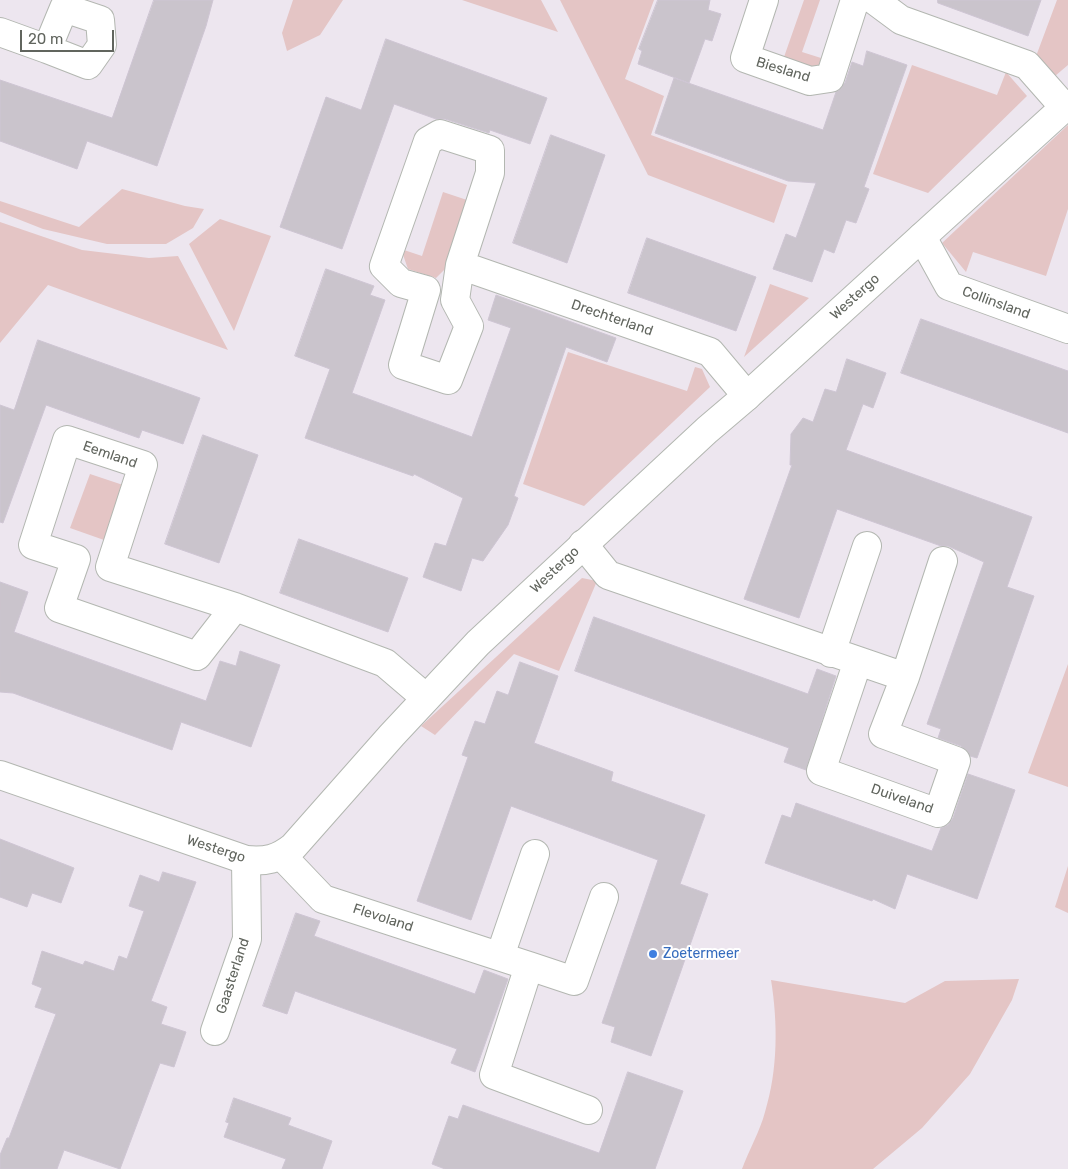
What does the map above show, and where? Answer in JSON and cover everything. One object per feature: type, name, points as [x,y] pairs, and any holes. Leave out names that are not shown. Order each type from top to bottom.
[{"type":"street","name":"Biesland","points":[[764,0],[745,58],[810,81],[830,78],[855,0]]},
{"type":"street","points":[[874,0],[901,20],[1026,64],[1066,105]]},
{"type":"street","points":[[0,32],[46,49]]},
{"type":"street","name":"Westergo","points":[[0,775],[246,860],[264,862],[282,856],[293,847],[426,698],[478,643],[707,430],[747,396],[1066,105]]},
{"type":"street","points":[[426,290],[403,365],[448,380],[469,326],[455,300],[460,265],[490,172],[490,150],[440,134],[428,141],[384,266],[401,283],[426,290],[455,300]]},
{"type":"street","name":"Collinsland","points":[[922,237],[949,286],[1068,329]]},
{"type":"street","name":"Drechterland","points":[[460,265],[710,352],[747,396]]},
{"type":"street","name":"Eemland","points":[[110,567],[143,465],[67,440],[33,544],[234,607],[385,663],[426,698]]},
{"type":"street","points":[[583,544],[608,575],[905,677]]},
{"type":"street","points":[[831,653],[867,546]]},
{"type":"street","points":[[76,559],[59,608],[197,656],[234,607]]},
{"type":"street","name":"Duiveland","points":[[858,661],[821,771],[938,814],[956,761],[883,734],[905,677],[943,561]]},
{"type":"street","points":[[500,956],[535,854]]},
{"type":"street","name":"Flevoland","points":[[282,856],[323,898],[574,981],[604,896]]},
{"type":"street","name":"Gaasterland","points":[[215,1031],[247,939],[246,860]]},
{"type":"street","points":[[529,966],[494,1075],[588,1110]]},
{"type":"shaded area","points":[[293,0],[343,0],[320,35],[287,51],[282,33]]},
{"type":"shaded area","points":[[462,0],[541,0],[558,32]]},
{"type":"shaded area","points":[[560,0],[654,0],[625,79],[664,96],[651,135],[787,185],[774,223],[648,175]]},
{"type":"shaded area","points":[[804,0],[820,0],[802,52],[821,58],[819,65],[810,68],[784,57]]},
{"type":"shaded area","points":[[1057,0],[1068,0],[1068,65],[1055,76],[1035,59]]},
{"type":"shaded area","points":[[912,65],[997,95],[1006,72],[1027,96],[928,193],[873,174]]},
{"type":"shaded area","points":[[1068,125],[1068,209],[1046,276],[973,252],[966,272],[942,243]]},
{"type":"shaded area","points":[[122,189],[185,206],[204,209],[193,228],[166,244],[107,244],[43,229],[0,212],[0,201],[79,227]]},
{"type":"shaded area","points":[[443,192],[467,200],[447,267],[436,278],[408,269],[401,249],[422,256]]},
{"type":"shaded area","points":[[220,219],[271,236],[234,331],[189,244]]},
{"type":"shaded area","points":[[0,222],[82,250],[149,258],[178,256],[228,350],[48,285],[0,343]]},
{"type":"shaded area","points":[[770,284],[809,298],[744,357]]},
{"type":"shaded area","points":[[568,352],[687,391],[695,367],[702,369],[710,387],[584,506],[523,484]]},
{"type":"shaded area","points":[[90,474],[123,485],[104,540],[70,528]]},
{"type":"shaded area","points":[[582,578],[597,581],[559,671],[514,654],[435,735],[421,726]]},
{"type":"shaded area","points":[[1068,664],[1068,787],[1028,773]]},
{"type":"shaded area","points":[[1068,866],[1068,913],[1055,907]]},
{"type":"shaded area","points":[[1019,979],[1012,1000],[970,1074],[922,1128],[873,1169],[742,1169],[763,1119],[772,1080],[776,1030],[771,980],[905,1003],[945,981]]},
{"type":"building","points":[[154,0],[213,0],[206,26],[157,166],[87,141],[77,169],[0,141],[0,80],[112,118]]},
{"type":"building","points":[[658,0],[710,0],[708,10],[721,14],[712,41],[705,39],[689,83],[638,64],[642,51],[639,49]]},
{"type":"building","points":[[938,0],[1041,0],[1028,36],[938,3]]},
{"type":"building","points":[[386,39],[547,98],[530,144],[490,130],[489,133],[445,119],[436,119],[394,104],[342,249],[280,227],[326,97],[361,110]]},
{"type":"building","points":[[867,51],[907,65],[864,187],[869,189],[856,223],[846,220],[834,253],[824,249],[812,282],[773,269],[786,234],[796,238],[816,183],[788,181],[655,133],[674,78],[823,130],[836,92],[845,83],[852,62],[863,66]]},
{"type":"building","points":[[551,135],[605,155],[567,263],[513,243]]},
{"type":"building","points":[[647,238],[756,277],[736,331],[628,293]]},
{"type":"building","points":[[326,269],[374,286],[370,295],[385,300],[352,393],[472,437],[511,328],[488,320],[496,295],[616,338],[607,362],[566,347],[514,496],[518,498],[508,525],[483,561],[472,558],[461,591],[423,577],[435,543],[446,546],[463,498],[414,474],[413,476],[305,438],[330,369],[295,356]]},
{"type":"building","points":[[921,319],[1068,371],[1068,433],[901,373]]},
{"type":"building","points":[[38,340],[200,398],[183,444],[142,430],[139,438],[46,405],[3,523],[0,522],[0,405],[14,410]]},
{"type":"building","points":[[847,359],[886,373],[873,408],[863,404],[846,450],[1032,517],[1007,587],[1034,596],[977,758],[970,756],[961,746],[938,738],[941,729],[927,724],[984,562],[948,546],[941,546],[837,509],[799,618],[744,599],[792,465],[790,465],[791,434],[803,418],[813,422],[825,389],[836,392]]},
{"type":"building","points":[[203,435],[258,455],[219,563],[165,544]]},
{"type":"building","points":[[299,539],[408,578],[388,632],[280,593]]},
{"type":"building","points":[[0,582],[28,592],[14,632],[206,701],[220,661],[236,666],[240,651],[280,665],[251,747],[181,722],[172,750],[13,693],[0,692]]},
{"type":"building","points":[[594,617],[808,694],[817,669],[836,676],[806,770],[784,762],[789,748],[575,671]]},
{"type":"building","points":[[520,662],[558,676],[534,743],[613,772],[611,781],[705,815],[680,884],[708,894],[651,1056],[611,1042],[615,1027],[602,1023],[658,860],[511,806],[471,920],[417,901],[468,757],[462,755],[475,721],[485,724],[497,691],[508,695]]},
{"type":"building","points":[[968,774],[1015,790],[977,899],[907,874],[895,909],[873,899],[872,901],[765,863],[782,815],[791,818],[796,803],[932,851],[941,828],[948,825],[953,818]]},
{"type":"building","points":[[0,839],[74,868],[61,903],[32,893],[27,907],[0,897]]},
{"type":"building","points":[[163,872],[196,882],[151,1001],[167,1007],[161,1024],[186,1032],[174,1067],[160,1063],[120,1169],[64,1150],[57,1169],[0,1169],[0,1155],[7,1138],[9,1138],[56,1014],[35,1007],[42,988],[32,984],[42,951],[83,965],[85,961],[114,971],[119,956],[127,959],[144,911],[129,906],[140,875],[159,882]]},
{"type":"building","points":[[296,913],[320,921],[314,936],[475,994],[484,970],[508,979],[475,1072],[451,1063],[457,1049],[295,991],[287,1014],[263,1006]]},
{"type":"building","points":[[628,1072],[683,1091],[655,1169],[445,1169],[432,1164],[449,1116],[458,1119],[463,1105],[599,1153]]},
{"type":"building","points":[[234,1098],[291,1118],[288,1125],[332,1141],[322,1169],[282,1169],[286,1159],[224,1137],[229,1123],[226,1122]]},
{"type":"place","name":"Zoetermeer","points":[[653,954]]}]
